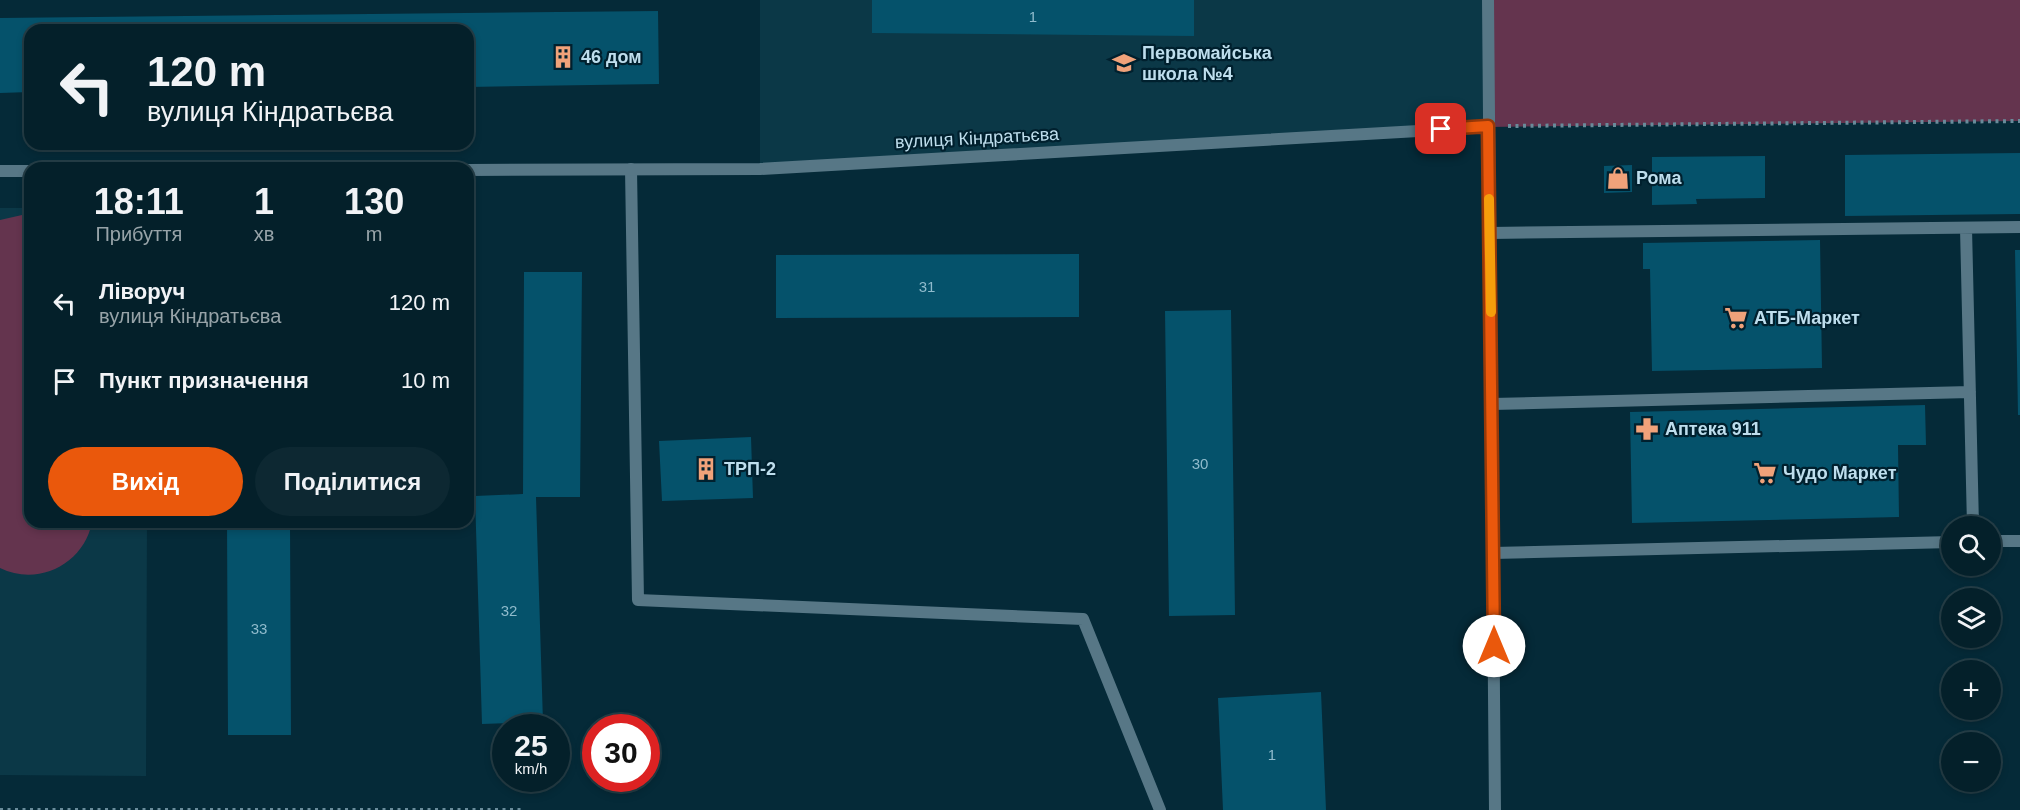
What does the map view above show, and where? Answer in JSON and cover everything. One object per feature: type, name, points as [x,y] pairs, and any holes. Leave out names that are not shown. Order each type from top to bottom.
[{"type":"street","points":[[1488,0],[1495,810]]},
{"type":"street","name":"вулиця Кіндратьєва","points":[[474,170],[760,169],[1488,126]]},
{"type":"street","points":[[631,169],[638,600],[1083,619],[1160,810]]},
{"type":"street","points":[[0,171],[24,171]]},
{"type":"street","points":[[1490,233],[2020,227]]},
{"type":"street","points":[[1966,228],[1972,516]]},
{"type":"street","points":[[1492,404],[1970,392]]},
{"type":"street","points":[[2001,541],[2020,541]]},
{"type":"street","points":[[1493,553],[1941,542]]},
{"type":"path","points":[[1488,126],[2020,121]]},
{"type":"path","points":[[0,810],[523,810]]},
{"type":"shaded area","name":"Первомайська школа №4","points":[[760,0],[1488,0],[1488,127],[760,169]]},
{"type":"shaded area","points":[[1488,0],[2020,0],[2020,121],[1488,127]]},
{"type":"shaded area","points":[[0,208],[24,208],[24,528],[147,528],[146,776],[0,775]]},
{"type":"shaded area","points":[[24,215],[24,528],[90,528],[80,550],[69,560],[44,573],[29,575],[0,568],[0,220]]},
{"type":"building","points":[[872,0],[1194,0],[1194,36],[872,33]]},
{"type":"building","name":"46 дом","points":[[658,11],[659,84],[474,87],[474,24],[24,24],[24,92],[0,93],[0,18]]},
{"type":"building","points":[[2020,153],[2020,214],[1845,216],[1845,155]]},
{"type":"building","points":[[1765,156],[1765,198],[1696,199],[1697,204],[1652,205],[1652,157]]},
{"type":"building","points":[[1632,165],[1632,192],[1604,193],[1604,166]]},
{"type":"building","name":"АТБ-Маркет","points":[[1820,240],[1822,368],[1652,371],[1650,269],[1643,269],[1643,243]]},
{"type":"building","points":[[2015,250],[2020,250],[2020,415],[2018,415]]},
{"type":"building","points":[[1079,254],[1079,317],[776,318],[776,255]]},
{"type":"building","points":[[524,272],[582,272],[580,497],[536,497],[543,714],[492,714],[492,724],[482,724],[475,496],[523,494]]},
{"type":"building","points":[[1231,310],[1235,615],[1169,616],[1165,311]]},
{"type":"building","name":"Чудо Маркет","points":[[1925,405],[1926,445],[1898,445],[1899,517],[1632,523],[1630,412]]},
{"type":"building","name":"ТРП-2","points":[[751,437],[753,498],[662,501],[659,441]]},
{"type":"building","points":[[227,528],[290,528],[291,735],[228,735]]},
{"type":"building","points":[[1321,692],[1326,810],[1223,810],[1218,698]]},
{"type":"slow traffic","points":[[1489,199],[1491,312]]},
{"type":"place","name":"46 дом","points":[[563,57]]},
{"type":"place","name":"Первомайська школа №4","points":[[1124,63]]},
{"type":"place","name":"Рома","points":[[1618,178]]},
{"type":"place","name":"АТБ-Маркет","points":[[1736,318]]},
{"type":"place","name":"Аптека 911","points":[[1647,429]]},
{"type":"place","name":"ТРП-2","points":[[706,469]]},
{"type":"place","name":"Чудо Маркет","points":[[1765,473]]},
{"type":"route","points":[[1441,129],[1488,126],[1494,646]]}]
